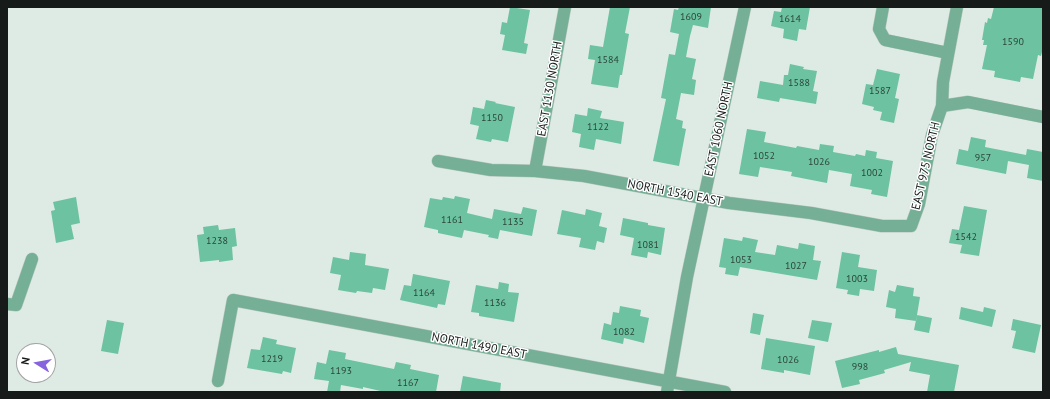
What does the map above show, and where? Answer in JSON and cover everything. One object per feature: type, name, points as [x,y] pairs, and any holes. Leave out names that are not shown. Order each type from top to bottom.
[{"type":"street","name":"EAST 1130 NORTH","points":[[535,171],[565,7]]},
{"type":"street","name":"EAST 1060 NORTH","points":[[668,387],[687,277],[745,7]]},
{"type":"street","points":[[883,7],[879,29],[885,40],[948,53]]},
{"type":"street","name":"EAST 975 NORTH","points":[[911,226],[919,204],[932,136],[942,106],[943,82],[957,7]]},
{"type":"street","points":[[942,106],[968,102],[1043,117]]},
{"type":"street","name":"NORTH 1540 EAST","points":[[438,161],[491,170],[535,171],[584,176],[704,200],[811,213],[882,226],[911,226]]},
{"type":"street","points":[[7,304],[16,304],[32,259]]},
{"type":"street","name":"NORTH 1490 EAST","points":[[218,381],[233,300],[668,387],[725,392]]},
{"type":"building","points":[[510,7],[530,10],[524,43],[528,44],[526,54],[502,50],[505,35],[500,34],[502,22],[507,23]]},
{"type":"building","points":[[610,7],[630,7],[625,33],[629,34],[622,75],[620,75],[618,88],[591,84],[595,60],[588,59],[590,45],[603,47]]},
{"type":"building","points":[[679,7],[711,7],[708,28],[693,25],[690,36],[686,57],[696,59],[692,79],[696,80],[694,95],[681,93],[676,119],[683,121],[682,128],[686,129],[679,166],[653,161],[666,99],[661,98],[669,54],[675,55],[679,34],[670,32],[674,9],[678,10]]},
{"type":"building","points":[[782,7],[810,7],[806,30],[799,29],[797,41],[783,38],[784,29],[771,26],[774,11],[781,12]]},
{"type":"building","points":[[994,7],[1043,7],[1043,48],[1041,56],[1038,55],[1033,79],[1021,77],[1020,82],[994,77],[995,71],[982,69],[987,45],[983,45],[984,40],[982,40],[985,22],[987,23],[988,18],[991,19]]},
{"type":"building","points":[[790,64],[804,67],[803,69],[817,71],[813,91],[818,92],[816,104],[780,98],[779,102],[757,98],[760,81],[783,85],[784,75],[788,75]]},
{"type":"building","points":[[877,69],[900,74],[895,98],[899,99],[894,123],[880,120],[882,112],[873,110],[874,107],[862,104],[866,84],[873,85]]},
{"type":"building","points":[[486,100],[515,107],[508,142],[492,139],[491,142],[476,139],[479,126],[470,124],[473,107],[484,109]]},
{"type":"building","points":[[588,108],[602,111],[600,118],[624,122],[621,144],[596,139],[594,150],[579,147],[581,134],[572,132],[575,114],[587,116]]},
{"type":"building","points":[[747,129],[766,132],[764,142],[796,148],[797,146],[819,150],[820,144],[834,146],[833,152],[855,156],[856,154],[865,156],[866,150],[877,152],[876,158],[893,161],[887,197],[871,194],[872,190],[850,186],[852,174],[829,170],[827,183],[791,176],[792,172],[760,167],[758,177],[739,174]]},
{"type":"building","points":[[971,137],[986,140],[985,147],[1026,155],[1027,149],[1043,152],[1043,181],[1027,178],[1029,165],[1008,161],[1006,174],[956,164],[959,149],[968,151]]},
{"type":"building","points":[[455,196],[470,199],[467,213],[492,219],[494,209],[521,214],[523,207],[537,210],[532,236],[500,230],[498,239],[488,237],[489,235],[464,230],[462,238],[438,233],[438,230],[424,227],[430,198],[442,200],[443,197],[454,199]]},
{"type":"building","points":[[76,197],[80,223],[71,225],[74,239],[56,243],[51,211],[55,210],[53,202]]},
{"type":"building","points":[[964,206],[987,210],[979,256],[960,253],[962,245],[949,243],[952,229],[959,230]]},
{"type":"building","points":[[586,209],[602,213],[599,226],[607,228],[604,243],[597,241],[595,250],[579,247],[581,238],[557,234],[562,210],[585,215]]},
{"type":"building","points":[[623,218],[665,228],[661,255],[648,252],[647,258],[631,255],[634,238],[620,235]]},
{"type":"building","points":[[218,225],[219,230],[235,228],[237,246],[232,247],[233,260],[200,262],[197,235],[204,234],[203,227]]},
{"type":"building","points":[[743,237],[758,240],[755,252],[775,255],[777,245],[798,249],[799,243],[815,246],[813,260],[821,261],[817,280],[740,267],[738,276],[725,274],[726,268],[719,267],[724,238],[742,241]]},
{"type":"building","points":[[350,252],[366,254],[365,265],[389,269],[385,290],[373,288],[372,293],[357,291],[356,293],[338,290],[341,275],[330,273],[333,257],[349,260]]},
{"type":"building","points":[[842,252],[860,255],[858,267],[877,270],[874,291],[860,289],[859,296],[847,294],[848,290],[836,288]]},
{"type":"building","points":[[413,274],[450,281],[445,305],[438,304],[437,308],[400,300],[404,285],[411,286]]},
{"type":"building","points":[[499,282],[509,284],[508,292],[519,293],[514,322],[479,316],[479,313],[471,312],[476,285],[498,289]]},
{"type":"building","points":[[897,285],[914,288],[913,296],[920,297],[916,321],[895,318],[896,309],[886,307],[889,290],[895,292]]},
{"type":"building","points":[[620,306],[641,310],[640,316],[649,318],[644,343],[624,338],[623,344],[601,339],[604,323],[611,325],[613,312],[619,313]]},
{"type":"building","points":[[961,307],[983,312],[984,307],[996,310],[992,327],[959,319]]},
{"type":"building","points":[[753,313],[764,315],[760,335],[750,333]]},
{"type":"building","points":[[917,315],[932,318],[929,333],[914,330]]},
{"type":"building","points":[[1013,319],[1041,325],[1035,353],[1012,348],[1016,331],[1011,330]]},
{"type":"building","points":[[107,320],[124,323],[118,354],[101,351]]},
{"type":"building","points":[[812,320],[832,323],[828,342],[808,338]]},
{"type":"building","points":[[263,337],[277,340],[276,344],[296,348],[291,373],[283,371],[282,374],[247,368],[251,349],[260,350]]},
{"type":"building","points":[[766,338],[815,346],[810,375],[784,370],[784,373],[761,369]]},
{"type":"building","points":[[896,347],[898,354],[959,365],[954,392],[927,392],[930,375],[909,371],[911,362],[884,370],[885,373],[859,380],[860,384],[842,388],[835,361]]},
{"type":"building","points":[[329,350],[346,353],[345,359],[394,369],[396,362],[411,365],[410,369],[439,375],[436,392],[385,392],[363,387],[363,389],[341,385],[340,392],[327,392],[329,381],[314,379],[317,362],[326,364]]},
{"type":"building","points":[[463,376],[501,383],[500,392],[460,392]]}]
